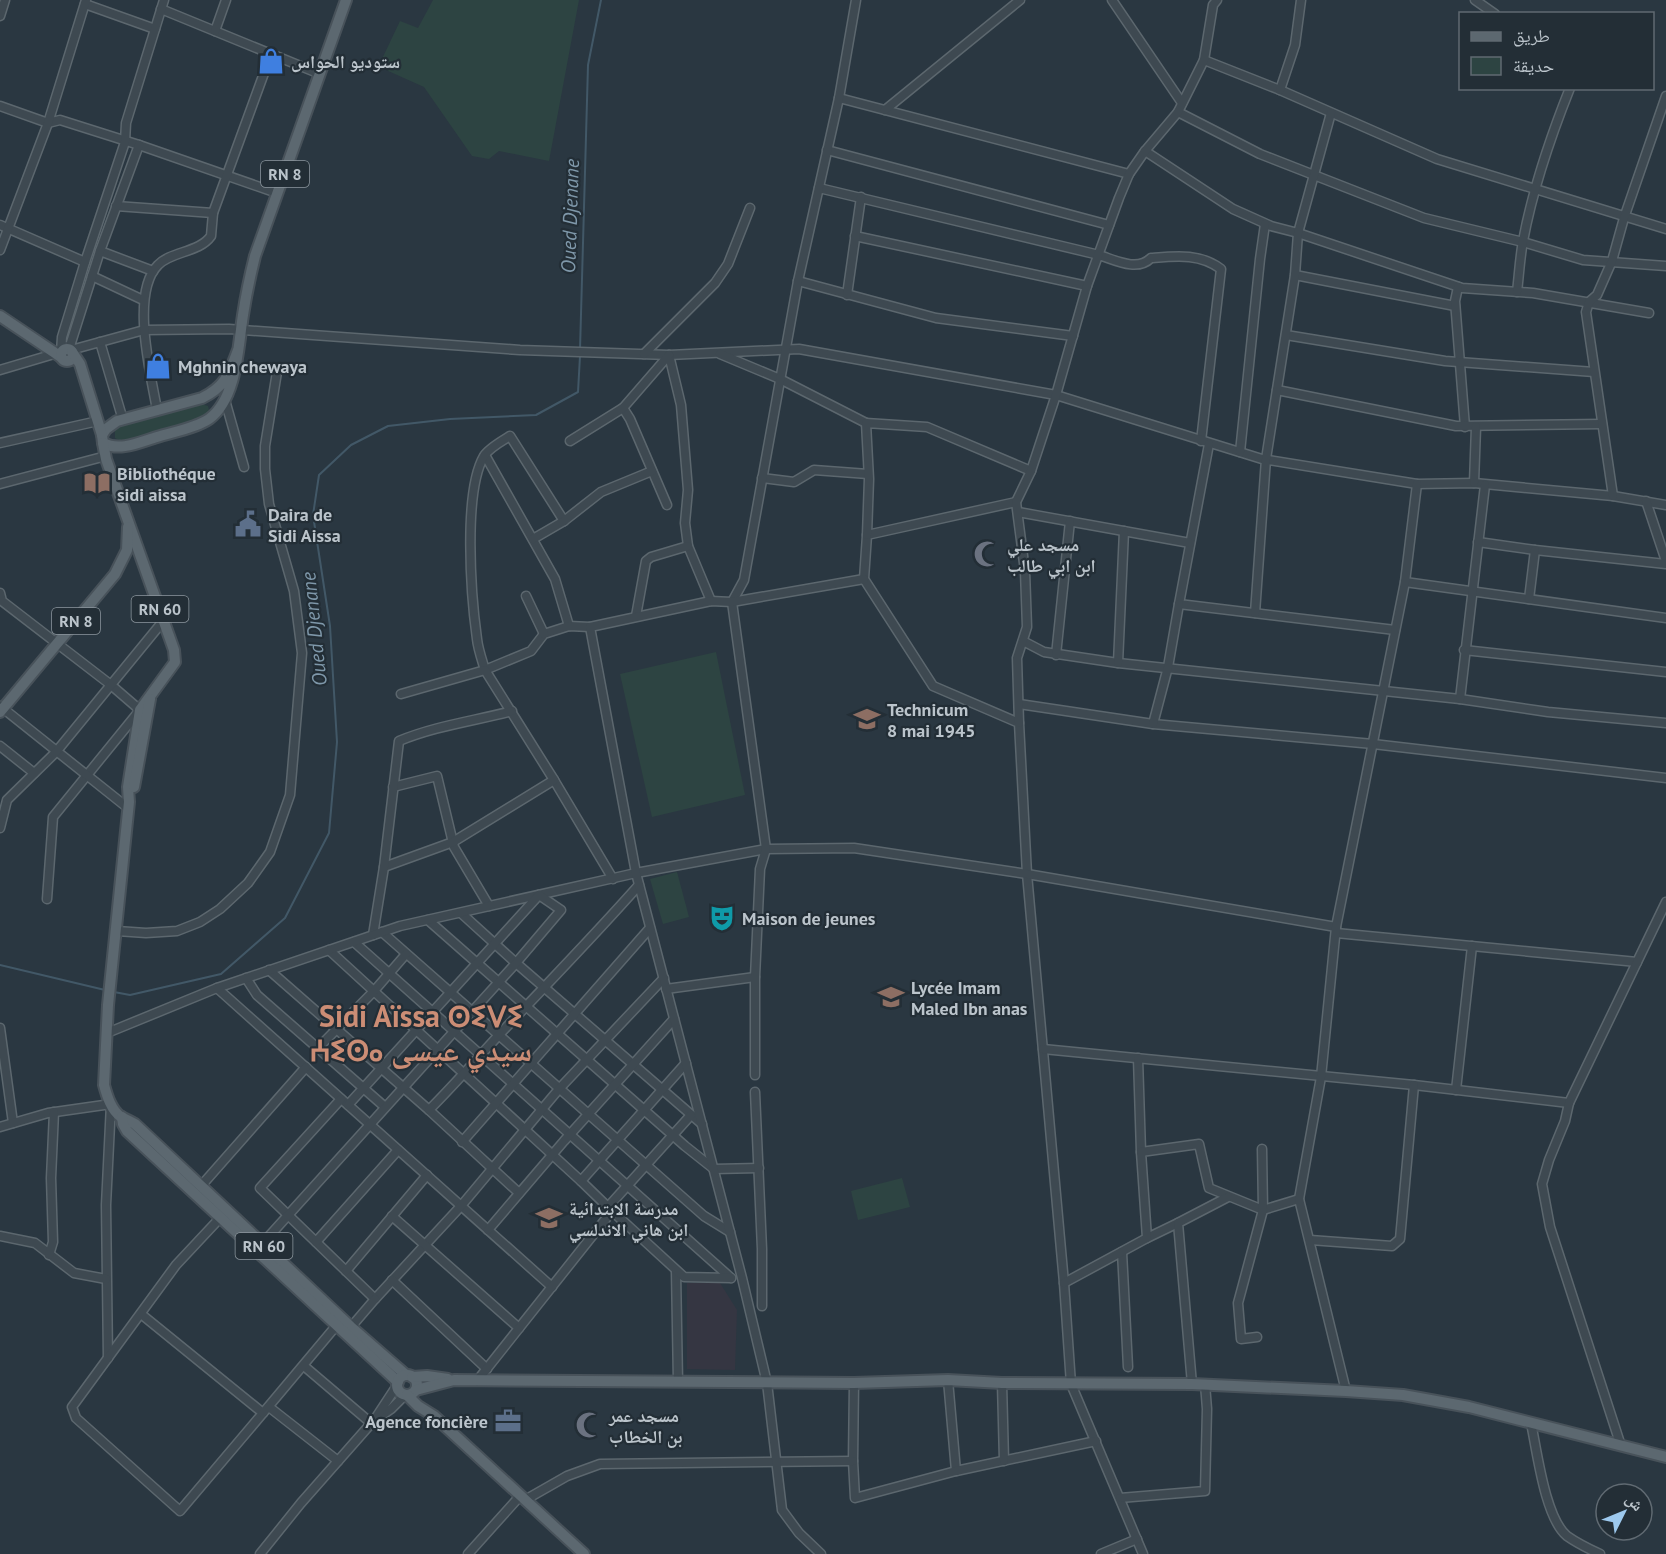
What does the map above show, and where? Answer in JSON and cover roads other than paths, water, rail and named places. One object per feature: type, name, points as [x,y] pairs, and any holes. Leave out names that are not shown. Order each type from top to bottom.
[{"type":"main road","name":"RN 8","points":[[208,420],[225,400],[232,381],[255,256],[346,0]]},
{"type":"main road","points":[[0,316],[80,364],[81,374],[98,421],[112,475]]},
{"type":"main road","name":"RN 8","points":[[202,398],[214,392],[225,381],[238,350]]},
{"type":"main road","points":[[90,399],[102,418],[107,421],[120,420],[202,398],[212,407],[208,420],[124,446],[110,447],[103,439]]},
{"type":"main road","points":[[103,439],[106,429],[120,420]]},
{"type":"main road","points":[[112,475],[113,463],[124,446]]},
{"type":"main road","name":"RN 8","points":[[1,709],[115,574],[123,561],[127,550],[129,520],[112,475]]},
{"type":"main road","name":"RN 60","points":[[129,520],[174,650],[175,662],[152,693],[138,773],[128,805],[115,955],[108,1005],[104,1086],[111,1104],[122,1118],[135,1124],[351,1327],[409,1386],[418,1406],[434,1416],[584,1554]]},
{"type":"main road","points":[[128,805],[128,787],[140,710],[152,693]]},
{"type":"main road","name":"RN 60","points":[[122,1118],[127,1131],[220,1218],[336,1326],[409,1386]]},
{"type":"main road","points":[[409,1386],[434,1376],[477,1381],[854,1383],[948,1380],[1002,1383],[1205,1384],[1346,1391],[1403,1395],[1469,1407],[1666,1457]]},
{"type":"street","points":[[0,16],[5,0]]},
{"type":"street","points":[[61,351],[62,337],[125,142],[126,123],[164,0]]},
{"type":"street","points":[[215,31],[226,0]]},
{"type":"street","points":[[755,1075],[755,977],[760,869],[766,849],[732,602],[744,580],[798,281],[839,98],[856,0]]},
{"type":"street","points":[[885,110],[1020,0]]},
{"type":"street","points":[[1112,0],[1180,108],[1260,154],[1424,218],[1523,242],[1583,260],[1666,266]]},
{"type":"street","points":[[1280,90],[1296,45],[1301,0]]},
{"type":"street","points":[[1475,0],[1492,12]]},
{"type":"street","points":[[0,250],[4,226],[48,123],[85,2],[155,29]]},
{"type":"street","points":[[1143,1554],[1071,1384],[1027,874],[1017,658],[1027,627],[1025,571],[1016,501],[1031,471],[1056,396],[1088,286],[1129,174],[1180,108],[1204,60],[1213,2]]},
{"type":"street","points":[[161,9],[320,74]]},
{"type":"street","points":[[157,411],[144,330],[143,300],[153,271],[159,263],[208,240],[211,236],[213,213],[271,54]]},
{"type":"street","points":[[1204,60],[1280,90],[1437,159],[1666,229]]},
{"type":"street","points":[[1517,292],[1523,242],[1535,188],[1569,90]]},
{"type":"street","points":[[1613,496],[1586,312],[1588,302],[1597,295],[1612,261],[1624,218],[1666,96]]},
{"type":"street","points":[[839,98],[1129,174]]},
{"type":"street","points":[[0,106],[48,123],[60,120],[277,193]]},
{"type":"street","points":[[1255,614],[1266,459],[1295,275],[1298,233],[1331,113]]},
{"type":"street","points":[[61,351],[92,276],[139,145]]},
{"type":"street","points":[[827,150],[1109,225]]},
{"type":"street","points":[[1145,151],[1233,209],[1265,224],[1458,287],[1544,294],[1649,314]]},
{"type":"street","points":[[819,188],[1133,265],[1164,256],[1197,257],[1221,269],[1205,443],[1168,667],[1153,724]]},
{"type":"street","points":[[847,295],[861,197]]},
{"type":"street","points":[[116,207],[213,213]]},
{"type":"street","points":[[644,354],[715,283],[728,264],[750,208]]},
{"type":"street","points":[[1240,452],[1265,224]]},
{"type":"street","points":[[4,226],[85,262]]},
{"type":"street","points":[[855,236],[1088,286]]},
{"type":"street","points":[[100,251],[153,271]]},
{"type":"street","points":[[1295,275],[1455,306]]},
{"type":"street","points":[[92,276],[143,300]]},
{"type":"street","points":[[798,281],[936,318],[1073,336]]},
{"type":"street","points":[[1458,287],[1455,306],[1465,427]]},
{"type":"street","points":[[0,370],[61,351],[144,330],[241,329],[382,341],[669,355],[799,349],[1056,396],[1205,443],[1266,459],[1417,484],[1474,483],[1613,496],[1666,505]]},
{"type":"street","points":[[1286,335],[1459,362],[1594,372]]},
{"type":"street","points":[[100,342],[120,420]]},
{"type":"street","points":[[716,352],[780,379],[866,423],[927,427],[1031,471]]},
{"type":"street","points":[[570,441],[623,408],[669,355]]},
{"type":"street","points":[[669,355],[681,405],[688,490],[685,523],[688,546],[711,601]]},
{"type":"street","points":[[117,931],[146,933],[177,931],[200,922],[220,909],[248,883],[270,852],[290,795],[302,653],[294,591],[269,504],[265,469],[265,446],[277,372]]},
{"type":"street","points":[[1277,390],[1465,427],[1602,423]]},
{"type":"street","points":[[225,400],[244,467]]},
{"type":"street","points":[[623,408],[668,505]]},
{"type":"street","points":[[0,443],[98,421]]},
{"type":"street","points":[[866,423],[868,474],[864,579],[933,686],[1019,723]]},
{"type":"street","points":[[1474,483],[1476,427]]},
{"type":"street","points":[[564,520],[510,436],[485,455],[478,472],[472,507],[471,570],[477,641],[485,670],[613,879]]},
{"type":"street","points":[[485,455],[555,579],[569,626]]},
{"type":"street","points":[[0,484],[106,456]]},
{"type":"street","points":[[762,478],[795,482],[814,470],[868,474]]},
{"type":"street","points":[[533,538],[564,520],[601,492],[652,471]]},
{"type":"street","points":[[1346,1391],[1299,1199],[1321,1077],[1336,930],[1405,582],[1417,484]]},
{"type":"street","points":[[1460,699],[1485,485]]},
{"type":"street","points":[[867,535],[1016,501]]},
{"type":"street","points":[[1478,542],[1535,550],[1666,562],[1646,501]]},
{"type":"street","points":[[1018,512],[1190,543]]},
{"type":"street","points":[[1056,655],[1070,521]]},
{"type":"street","points":[[1118,663],[1124,531]]},
{"type":"street","points":[[636,616],[646,561],[651,557],[688,546]]},
{"type":"street","points":[[1528,599],[1535,550]]},
{"type":"street","points":[[401,694],[485,670],[531,651],[544,634],[569,626],[590,627],[711,601],[732,602],[864,579]]},
{"type":"street","points":[[1405,582],[1666,618]]},
{"type":"street","points":[[526,596],[544,634]]},
{"type":"street","points":[[1,599],[140,710],[53,817],[47,899]]},
{"type":"street","points":[[1179,604],[1395,630]]},
{"type":"street","points":[[0,828],[3,798],[57,752],[164,620]]},
{"type":"street","points":[[590,627],[636,873],[742,1278],[767,1383],[782,1510],[799,1533],[821,1554]]},
{"type":"street","points":[[1023,641],[1044,652],[1056,655],[1118,663],[1384,690],[1548,712],[1666,723]]},
{"type":"street","points":[[1464,650],[1666,672]]},
{"type":"street","points":[[1018,704],[1153,724],[1373,744],[1666,778]]},
{"type":"street","points":[[1,709],[128,805]]},
{"type":"street","points":[[378,934],[399,741],[425,730],[448,727],[512,711]]},
{"type":"street","points":[[0,746],[34,773]]},
{"type":"street","points":[[393,787],[437,776],[453,842],[489,906]]},
{"type":"street","points":[[384,867],[453,842],[554,780]]},
{"type":"street","points":[[107,1033],[217,988],[378,934],[428,920],[636,873],[766,849],[854,848],[1027,874],[1336,930],[1637,962]]},
{"type":"street","points":[[429,1110],[639,885]]},
{"type":"street","points":[[375,1299],[260,1188],[344,1102],[362,1087],[539,895]]},
{"type":"street","points":[[262,1244],[499,982],[561,910],[539,895]]},
{"type":"street","points":[[1621,1446],[1551,1227],[1542,1184],[1565,1121],[1569,1103],[1666,903]]},
{"type":"street","points":[[461,913],[702,1125]]},
{"type":"street","points":[[428,920],[714,1169],[759,1168]]},
{"type":"street","points":[[462,1142],[650,927]]},
{"type":"street","points":[[378,934],[406,954],[450,992],[704,1216],[730,1232]]},
{"type":"street","points":[[354,942],[731,1278]]},
{"type":"street","points":[[1456,1090],[1472,946]]},
{"type":"street","points":[[329,950],[684,1277],[742,1278]]},
{"type":"street","points":[[318,1048],[374,991],[406,954]]},
{"type":"street","points":[[269,970],[429,1110],[519,1193]]},
{"type":"street","points":[[666,989],[755,977]]},
{"type":"street","points":[[246,978],[257,995],[385,1107]]},
{"type":"street","points":[[351,1327],[461,1206],[559,1089],[663,978]]},
{"type":"street","points":[[217,988],[552,1287]]},
{"type":"street","points":[[488,1230],[569,1135],[674,1019]]},
{"type":"street","points":[[0,1028],[2,1064],[13,1123]]},
{"type":"street","points":[[1043,1049],[1414,1085],[1569,1103]]},
{"type":"street","points":[[1138,1058],[1147,1238]]},
{"type":"street","points":[[581,1181],[686,1063]]},
{"type":"street","points":[[201,1186],[306,1067]]},
{"type":"street","points":[[1310,1240],[1392,1246],[1400,1239],[1414,1085]]},
{"type":"street","points":[[755,1092],[762,1249],[762,1306]]},
{"type":"street","points":[[0,1127],[54,1112],[111,1104],[106,1205],[108,1359]]},
{"type":"street","points":[[49,1255],[53,1242],[51,1179],[54,1112]]},
{"type":"street","points":[[477,1381],[552,1287],[627,1186],[691,1115]]},
{"type":"street","points":[[1141,1152],[1199,1144],[1209,1188],[1263,1210],[1299,1199]]},
{"type":"street","points":[[1257,1337],[1241,1339],[1238,1303],[1263,1210],[1262,1149]]},
{"type":"street","points":[[316,1242],[398,1150]]},
{"type":"street","points":[[346,1271],[427,1175]]},
{"type":"street","points":[[1064,1283],[1228,1197]]},
{"type":"street","points":[[392,1216],[519,1328]]},
{"type":"street","points":[[220,1218],[176,1265],[72,1407],[76,1418],[180,1511],[336,1326]]},
{"type":"street","points":[[1178,1223],[1192,1384]]},
{"type":"street","points":[[0,1236],[35,1243],[74,1273],[106,1279]]},
{"type":"street","points":[[1122,1252],[1128,1367]]},
{"type":"street","points":[[676,1270],[678,1382]]},
{"type":"street","points":[[392,1280],[487,1369]]},
{"type":"street","points":[[141,1314],[266,1410],[338,1461]]},
{"type":"street","points":[[304,1366],[373,1421]]},
{"type":"street","points":[[948,1380],[956,1471]]},
{"type":"street","points":[[854,1383],[855,1498],[956,1471],[1096,1442]]},
{"type":"street","points":[[1002,1383],[1004,1461]]},
{"type":"street","points":[[1120,1497],[1205,1491],[1207,1409],[1205,1384]]},
{"type":"street","points":[[373,1421],[391,1409],[409,1386]]},
{"type":"street","points":[[260,1554],[373,1421],[409,1386]]},
{"type":"street","points":[[1531,1423],[1547,1497],[1556,1521],[1566,1535],[1600,1554]]},
{"type":"street","points":[[468,1554],[523,1498],[567,1476],[600,1464],[853,1461]]},
{"type":"street","points":[[1101,1554],[1137,1539]]},
{"type":"waterway","name":"Oued Djenane","points":[[580,350],[588,65],[601,0]]},
{"type":"waterway","name":"Oued Djenane","points":[[114,992],[130,995],[221,974],[285,918],[329,833],[337,742],[330,626],[313,515],[319,475],[351,445],[388,426],[450,419],[536,415],[578,392],[580,356]]},
{"type":"waterway","name":"Oued Djenane","points":[[0,965],[105,990]]},
{"type":"place","name":"ستوديو الحواس","points":[[271,61]]},
{"type":"place","name":"Mghnin chewaya","points":[[158,366]]},
{"type":"place","name":"Bibliothéque sidi aissa","points":[[97,483]]},
{"type":"place","name":"Daira de Sidi Aissa","points":[[248,524]]},
{"type":"place","name":"مسجد علي ابن ابي طالب","points":[[987,554]]},
{"type":"place","name":"Technicum 8 mai 1945","points":[[867,719]]},
{"type":"place","name":"Maison de jeunes","points":[[722,918]]},
{"type":"place","name":"Lycée Imam Maled Ibn anas","points":[[891,997]]},
{"type":"place","name":"مدرسة الابتدائية ابن هاني الاندلسي","points":[[549,1218]]},
{"type":"place","name":"Agence foncière","points":[[508,1421]]},
{"type":"place","name":"مسجد عمر بن الخطاب","points":[[589,1425]]},
{"type":"district","name":"Sidi Aïssa ⵙⵉⴸⵉ ⵄⵉⵙⴰ سيدي عيسى","points":[[421,1032]]}]
